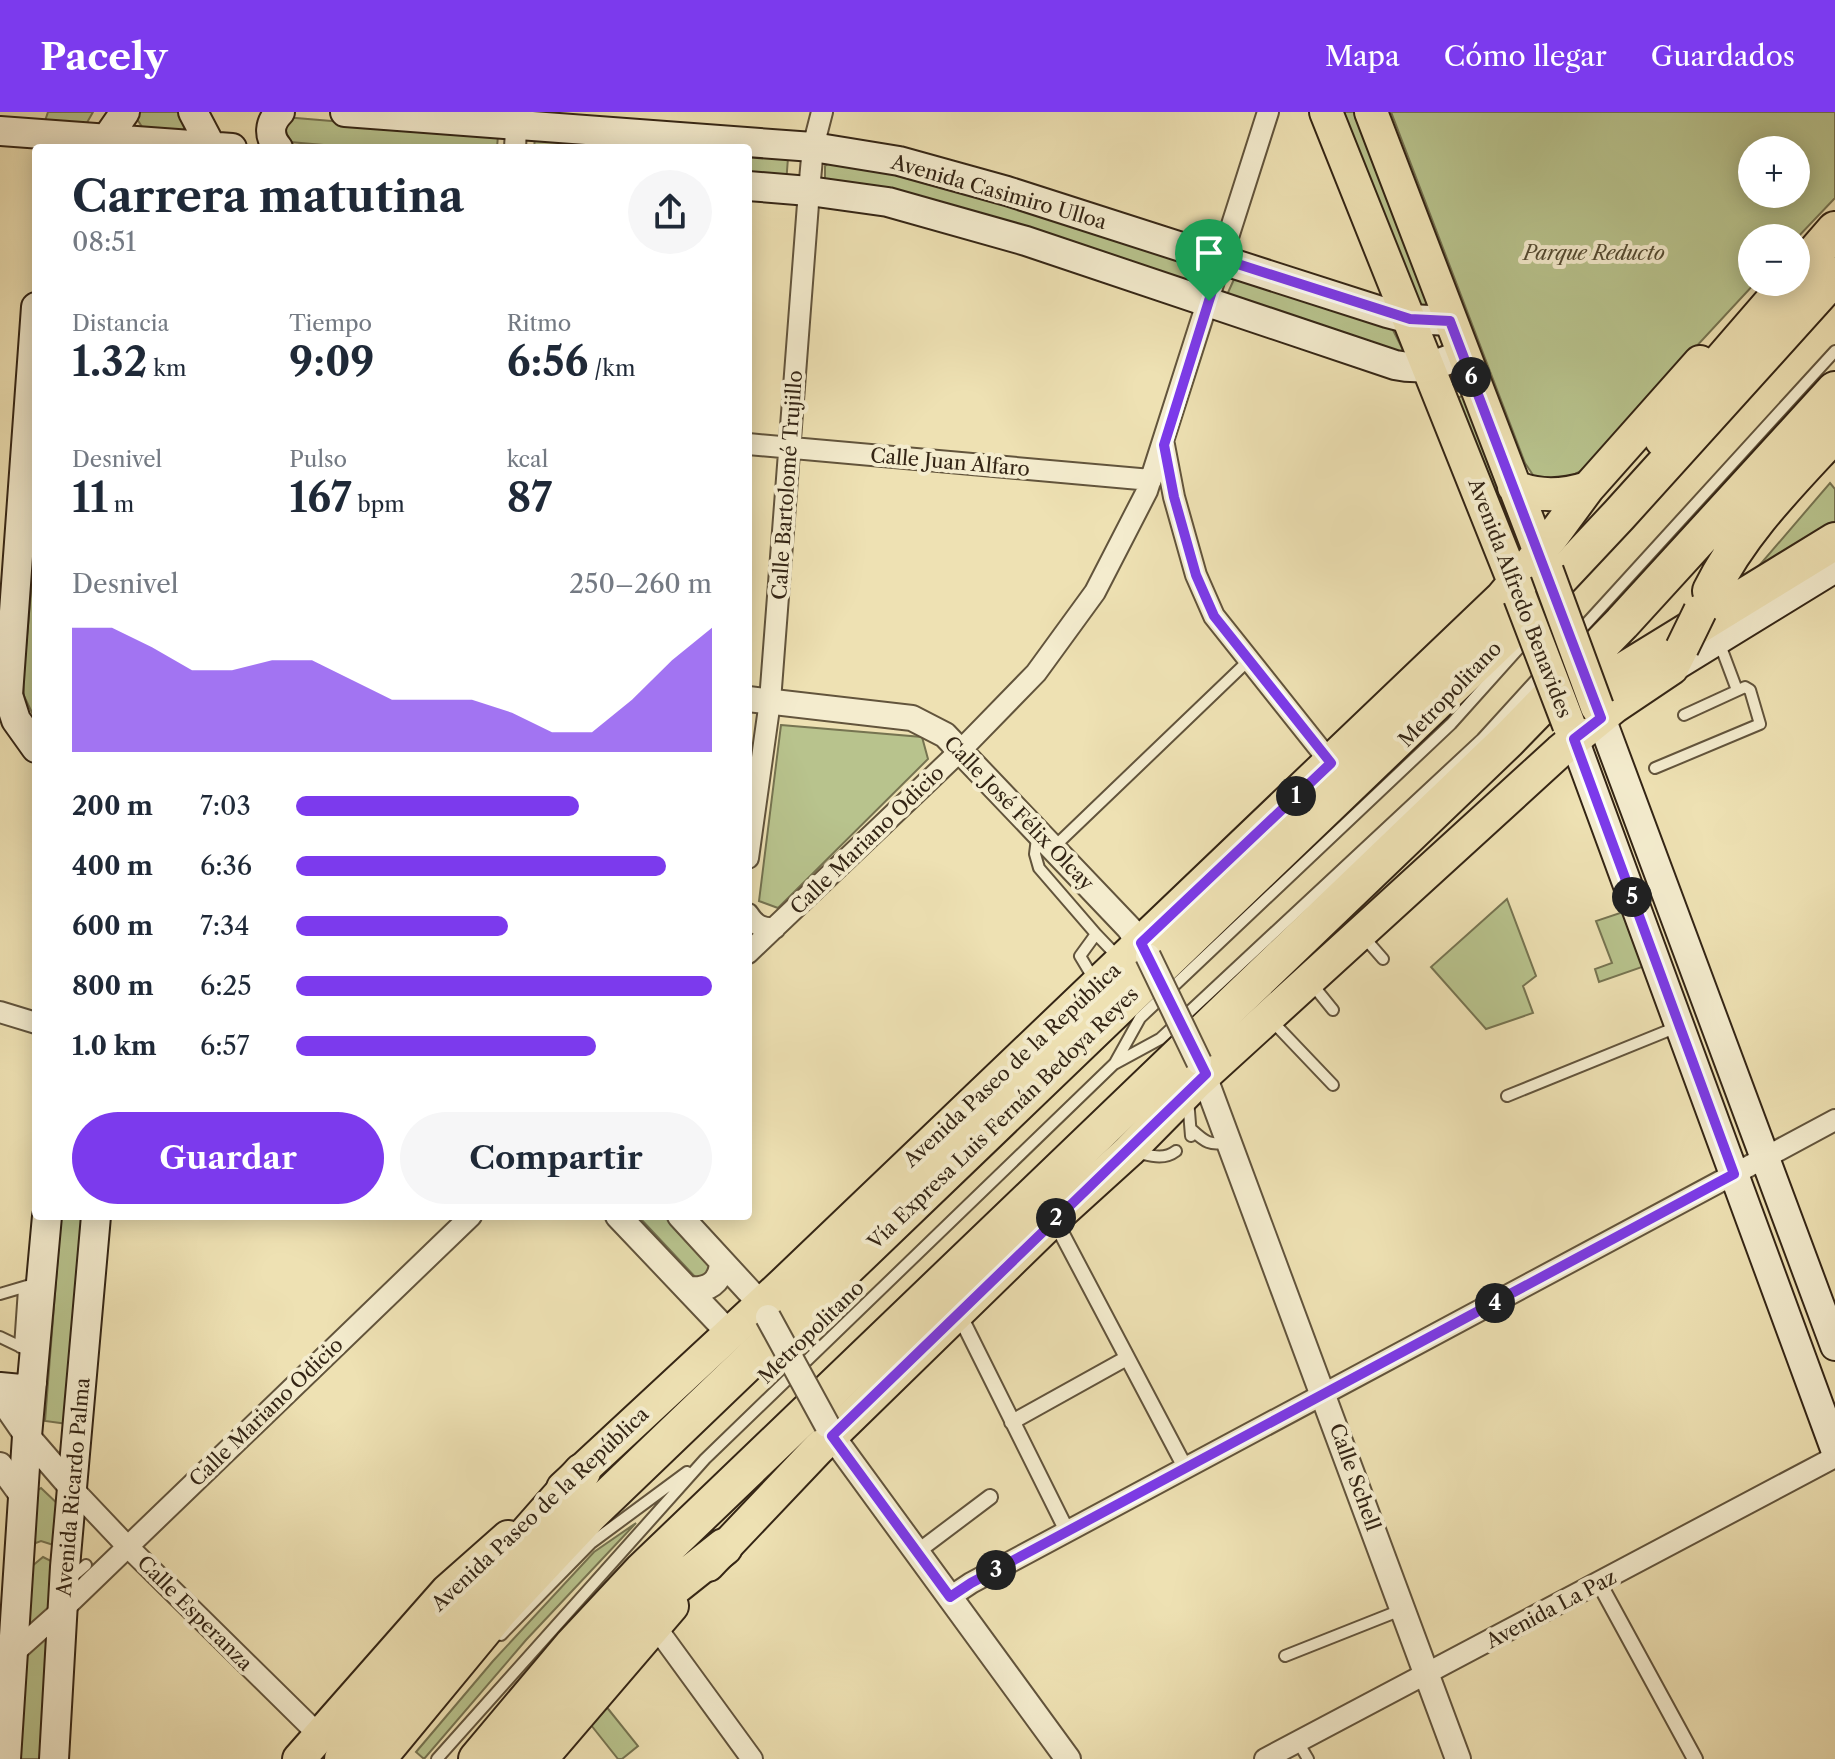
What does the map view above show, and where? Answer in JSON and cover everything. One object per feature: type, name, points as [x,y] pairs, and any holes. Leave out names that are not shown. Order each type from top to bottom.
[{"type":"highway","points":[[1810,259],[1835,230]]},
{"type":"highway","name":"Vía Expresa Luis Fernán Bedoya Reyes","points":[[377,1759],[500,1610],[591,1513],[1512,629],[1835,276]]},
{"type":"highway","points":[[1619,515],[1657,448],[1694,393],[1778,296]]},
{"type":"highway","points":[[477,1759],[543,1679],[642,1571],[1508,740],[1622,623],[1835,390]]},
{"type":"highway","points":[[1706,601],[1749,529],[1835,433]]},
{"type":"highway","points":[[1508,740],[1835,541]]},
{"type":"highway","points":[[321,1751],[477,1591],[582,1472]]},
{"type":"highway","points":[[515,1759],[618,1638],[724,1547]]},
{"type":"main road","points":[[103,143],[125,112]]},
{"type":"main road","points":[[193,112],[215,144]]},
{"type":"main road","points":[[275,144],[270,128],[280,112]]},
{"type":"main road","name":"Avenida Casimiro Ulloa","points":[[345,112],[516,128],[813,147],[899,161],[1007,191],[1410,319],[1450,321]]},
{"type":"main road","name":"Avenida Alfredo Benavides","points":[[1326,112],[1518,590],[1835,1449]]},
{"type":"main road","name":"Avenida Alfredo Benavides","points":[[1371,112],[1462,354],[1550,574],[1835,1346]]},
{"type":"main road","points":[[22,132],[126,144]]},
{"type":"main road","name":"Avenida Casimiro Ulloa","points":[[752,186],[888,202],[1026,241],[1373,359],[1413,368],[1429,368]]},
{"type":"main road","points":[[1810,238],[1835,210]]},
{"type":"main road","name":"Avenida Paseo de la República","points":[[582,1472],[730,1334],[764,1310],[1097,985],[1137,953],[1331,763],[1518,590],[1550,574],[1588,488],[1759,296]]},
{"type":"main road","points":[[32,352],[6,642],[8,695],[16,720],[32,742]]},
{"type":"main road","points":[[1429,368],[1462,354]]},
{"type":"main road","points":[[1677,658],[1706,601],[1835,455]]},
{"type":"main road","points":[[1514,487],[1553,496],[1588,488]]},
{"type":"main road","points":[[541,1759],[829,1430],[1199,1088],[1268,1017],[1571,732],[1677,658],[1718,641],[1835,568]]},
{"type":"main road","points":[[6,1759],[6,1660],[21,1562],[33,1282],[46,1220]]},
{"type":"main road","name":"Avenida Ricardo Palma","points":[[54,1759],[73,1582],[96,1220]]},
{"type":"main road","points":[[0,1387],[21,1389],[29,1362]]},
{"type":"main road","points":[[21,1562],[27,1552],[45,1547],[60,1556],[73,1582]]},
{"type":"main road","points":[[16,1759],[39,1759]]},
{"type":"street","name":"Calle Bartolomé Trujillo","points":[[752,801],[759,700],[791,448],[813,147],[822,112]]},
{"type":"street","name":"Calle Mariano Odicio","points":[[752,949],[961,750],[1036,673],[1095,592],[1125,538],[1164,445],[1268,112]]},
{"type":"street","name":"Calle Juan Alfaro","points":[[752,444],[1151,480]]},
{"type":"street","points":[[1164,445],[1174,497],[1196,575],[1214,616],[1331,763]]},
{"type":"street","name":"Calle José Félix Olcay","points":[[759,700],[912,718],[945,735],[1112,910],[1137,953],[1199,1088]]},
{"type":"street","points":[[752,919],[765,929],[775,928]]},
{"type":"street","points":[[0,1012],[32,1022]]},
{"type":"street","name":"Calle Schell","points":[[1199,1088],[1230,1141],[1458,1759]]},
{"type":"street","points":[[950,1597],[1835,1120]]},
{"type":"street","points":[[1054,1219],[1186,1469]]},
{"type":"street","name":"Calle Mariano Odicio","points":[[6,1660],[73,1582],[121,1547],[467,1220]]},
{"type":"street","points":[[622,1220],[730,1334]]},
{"type":"street","points":[[684,1220],[764,1310],[829,1430],[1068,1759]]},
{"type":"street","points":[[688,1289],[697,1290],[713,1284],[722,1270],[722,1262]]},
{"type":"street","points":[[958,1312],[1068,1533]]},
{"type":"street","points":[[1012,1422],[1127,1358]]},
{"type":"street","points":[[0,1397],[76,1507]]},
{"type":"street","name":"Avenida La Paz","points":[[1265,1759],[1303,1750],[1427,1674],[1835,1457]]},
{"type":"street","points":[[0,1465],[24,1498]]},
{"type":"street","points":[[917,1552],[990,1497]]},
{"type":"street","name":"Calle Esperanza","points":[[76,1507],[121,1547],[321,1751]]},
{"type":"street","points":[[1599,1583],[1695,1759]]},
{"type":"street","points":[[655,1626],[752,1759]]},
{"type":"lane","points":[[1565,647],[1835,351]]},
{"type":"lane","points":[[1550,574],[1553,610]]},
{"type":"lane","name":"Metropolitano","points":[[1114,1064],[1140,1018],[1451,724],[1542,621]]},
{"type":"lane","points":[[1718,641],[1737,690]]},
{"type":"lane","name":"Metropolitano","points":[[437,1759],[705,1459],[1114,1064],[1160,1039],[1482,739],[1555,659]]},
{"type":"lane","points":[[1137,953],[1096,934],[1039,868],[1035,854],[1045,840],[1248,661]]},
{"type":"lane","points":[[1655,768],[1760,724],[1750,690],[1745,687],[1684,715]]},
{"type":"lane","points":[[1088,924],[1112,910]]},
{"type":"lane","points":[[1359,933],[1383,959]]},
{"type":"lane","points":[[1096,934],[1080,956],[1097,985]]},
{"type":"lane","points":[[1308,979],[1333,1010]]},
{"type":"lane","points":[[1268,1017],[1333,1085]]},
{"type":"lane","points":[[1507,1096],[1679,1026]]},
{"type":"lane","points":[[1199,1088],[1192,1133],[1205,1143],[1216,1145],[1230,1141]]},
{"type":"lane","points":[[1129,1151],[1161,1157],[1169,1157],[1176,1151]]},
{"type":"lane","points":[[0,1294],[33,1282]]},
{"type":"lane","points":[[0,1330],[0,1337],[29,1362]]},
{"type":"lane","name":"Metropolitano","points":[[494,1643],[591,1543],[705,1459]]},
{"type":"lane","points":[[1285,1656],[1403,1610]]},
{"type":"green space","points":[[48,112],[93,112],[84,128],[45,121]]},
{"type":"green space","points":[[137,112],[180,112],[189,130],[187,135],[144,130],[137,119]]},
{"type":"green space","points":[[1335,112],[1361,112],[1431,295],[1424,308],[1411,301]]},
{"type":"green space","name":"Parque Reducto","points":[[1391,112],[1835,112],[1835,198],[1810,224],[1738,224],[1738,296],[1743,296],[1581,471],[1561,481],[1535,478],[1525,463]]},
{"type":"green space","points":[[284,117],[498,135],[497,144],[312,144],[279,141]]},
{"type":"green space","points":[[535,138],[609,144],[534,144]]},
{"type":"green space","points":[[752,155],[788,158],[786,184],[752,181]]},
{"type":"green space","points":[[832,161],[941,179],[1206,265],[1198,288],[825,180],[825,166]]},
{"type":"green space","points":[[1235,277],[1392,328],[1403,350],[1392,356],[1226,297]]},
{"type":"green space","points":[[1466,393],[1513,512],[1502,526],[1454,401]]},
{"type":"green space","points":[[1830,483],[1835,489],[1835,524],[1746,581]]},
{"type":"green space","points":[[32,581],[32,713],[24,696]]},
{"type":"green space","points":[[781,725],[922,737],[928,759],[778,908],[759,901]]},
{"type":"green space","points":[[1507,899],[1536,976],[1523,986],[1533,1013],[1486,1029],[1431,967]]},
{"type":"green space","points":[[1626,911],[1645,966],[1599,982],[1595,969],[1612,963],[1596,921]]},
{"type":"green space","points":[[61,1220],[86,1220],[68,1424],[45,1421]]},
{"type":"green space","points":[[642,1220],[671,1220],[730,1284],[714,1297]]},
{"type":"green space","points":[[41,1488],[62,1508],[63,1548],[41,1541],[33,1544],[38,1490]]},
{"type":"green space","points":[[636,1523],[526,1640],[424,1759],[416,1752],[493,1661],[594,1552]]},
{"type":"green space","points":[[43,1557],[53,1562],[54,1611],[26,1627],[31,1567]]},
{"type":"green space","points":[[54,1629],[48,1759],[16,1759],[22,1661]]},
{"type":"green space","points":[[605,1705],[638,1746],[622,1759],[618,1759],[587,1720]]},
{"type":"route","points":[[1222,259],[1387,313],[1410,319],[1450,321],[1601,718],[1574,739],[1734,1174],[950,1597],[832,1436],[1206,1074],[1141,943],[1331,763],[1214,616],[1196,575],[1174,497],[1164,445],[1209,301],[1222,259]]}]
